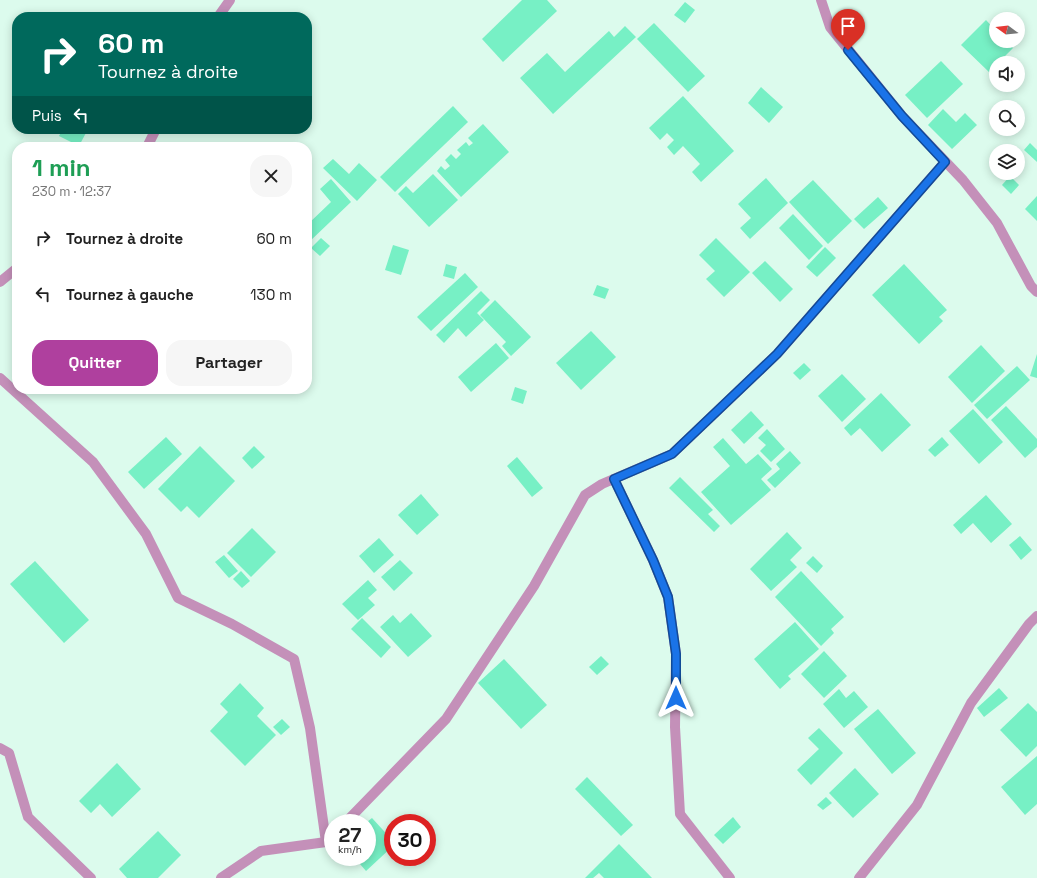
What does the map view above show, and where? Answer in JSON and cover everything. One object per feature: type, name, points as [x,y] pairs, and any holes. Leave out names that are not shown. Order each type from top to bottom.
[{"type":"street","points":[[222,12],[230,0]]},
{"type":"street","points":[[821,0],[830,27],[902,116],[963,180],[997,223],[1031,286],[1037,292]]},
{"type":"street","points":[[354,814],[446,719],[534,586],[584,495],[602,484],[672,454],[777,354],[945,162]]},
{"type":"street","points":[[0,282],[12,272]]},
{"type":"street","points":[[0,378],[12,389]]},
{"type":"street","points":[[18,394],[93,462],[146,534],[178,598],[232,624],[294,659],[310,728],[326,814]]},
{"type":"street","points":[[614,479],[653,560],[668,597],[676,654],[675,727],[680,814],[730,878]]},
{"type":"street","points":[[859,878],[917,805],[971,703],[1025,629],[1037,616]]},
{"type":"street","points":[[0,748],[9,753],[28,817],[91,878]]},
{"type":"street","points":[[222,878],[261,851],[324,839]]},
{"type":"building","points":[[522,0],[547,0],[557,11],[503,62],[482,39]]},
{"type":"building","points":[[685,2],[695,10],[685,23],[674,15]]},
{"type":"building","points":[[986,20],[989,23],[989,48],[1013,48],[1005,56],[989,56],[989,72],[961,45]]},
{"type":"building","points":[[654,23],[705,76],[688,92],[637,39]]},
{"type":"building","points":[[625,26],[636,37],[553,114],[520,78],[547,53],[565,72],[609,31],[614,37]]},
{"type":"building","points":[[941,61],[963,84],[927,118],[905,95]]},
{"type":"building","points":[[761,87],[783,107],[769,123],[748,103]]},
{"type":"building","points":[[683,96],[734,151],[701,182],[692,172],[700,164],[683,146],[674,155],[667,147],[674,140],[667,133],[660,140],[649,128]]},
{"type":"building","points":[[453,106],[468,122],[395,192],[380,177]]},
{"type":"building","points":[[943,109],[956,122],[965,113],[977,125],[952,149],[928,125]]},
{"type":"building","points":[[483,124],[509,152],[461,197],[437,171],[441,166],[445,170],[450,166],[445,160],[451,154],[456,159],[461,154],[457,150],[466,142],[469,146],[473,143],[468,138]]},
{"type":"building","points":[[60,134],[85,134],[81,142],[71,142],[59,136]]},
{"type":"building","points":[[1030,143],[1037,150],[1037,162],[1025,151]]},
{"type":"building","points":[[333,159],[349,174],[359,163],[377,180],[357,201],[323,168]]},
{"type":"building","points":[[433,174],[458,200],[429,227],[398,194],[406,186],[413,193]]},
{"type":"building","points":[[766,178],[788,203],[750,239],[740,228],[751,218],[738,204]]},
{"type":"building","points":[[331,179],[351,202],[312,239],[312,220],[331,202],[320,189]]},
{"type":"building","points":[[813,180],[852,221],[828,244],[789,202]]},
{"type":"building","points":[[1006,180],[1014,180],[1019,185],[1011,194],[1002,185]]},
{"type":"building","points":[[1037,196],[1037,221],[1025,209]]},
{"type":"building","points":[[878,197],[888,208],[864,229],[854,219]]},
{"type":"building","points":[[793,214],[823,246],[809,260],[779,228]]},
{"type":"building","points":[[321,238],[330,246],[320,256],[312,249],[312,247]]},
{"type":"building","points":[[716,238],[750,272],[724,297],[706,279],[715,271],[699,255]]},
{"type":"building","points":[[393,245],[409,250],[401,275],[385,270]]},
{"type":"building","points":[[825,247],[836,258],[817,277],[806,267]]},
{"type":"building","points":[[765,261],[793,289],[780,302],[752,273]]},
{"type":"building","points":[[446,264],[457,267],[454,279],[443,276]]},
{"type":"building","points":[[904,264],[947,310],[939,317],[943,321],[919,344],[872,295]]},
{"type":"building","points":[[465,273],[478,287],[431,331],[417,317]]},
{"type":"building","points":[[597,285],[609,289],[605,299],[593,295]]},
{"type":"building","points":[[481,291],[490,300],[477,313],[484,320],[466,337],[458,328],[444,343],[436,335]]},
{"type":"building","points":[[495,300],[531,337],[511,356],[502,346],[506,342],[480,315]]},
{"type":"building","points":[[591,331],[616,357],[581,390],[556,363]]},
{"type":"building","points":[[496,343],[509,358],[471,392],[458,377]]},
{"type":"building","points":[[981,345],[1005,371],[972,403],[948,377]]},
{"type":"building","points":[[1037,354],[1037,378],[1030,376]]},
{"type":"building","points":[[804,363],[811,370],[800,380],[793,373]]},
{"type":"building","points":[[1017,366],[1030,380],[987,419],[974,405]]},
{"type":"building","points":[[842,374],[866,399],[842,422],[818,396]]},
{"type":"building","points":[[515,387],[527,391],[523,404],[511,400]]},
{"type":"building","points":[[881,393],[911,425],[882,452],[860,428],[851,436],[844,428]]},
{"type":"building","points":[[1006,406],[1037,439],[1037,447],[1025,458],[991,420]]},
{"type":"building","points":[[973,409],[1003,442],[979,464],[949,431]]},
{"type":"building","points":[[751,411],[764,425],[744,444],[731,430]]},
{"type":"building","points":[[767,429],[785,449],[771,462],[760,451],[766,445],[758,438]]},
{"type":"building","points":[[166,437],[182,454],[144,489],[128,472]]},
{"type":"building","points":[[942,437],[949,445],[935,457],[928,450]]},
{"type":"building","points":[[723,438],[746,464],[758,454],[772,469],[761,479],[771,490],[731,525],[701,492],[730,466],[713,447]]},
{"type":"building","points":[[200,446],[235,481],[199,518],[187,506],[181,512],[158,489]]},
{"type":"building","points":[[254,446],[265,457],[252,469],[242,458]]},
{"type":"building","points":[[790,451],[801,463],[775,488],[767,480],[780,469],[776,464]]},
{"type":"building","points":[[517,457],[543,488],[532,497],[507,466]]},
{"type":"building","points":[[680,477],[713,510],[708,514],[720,526],[714,532],[669,488]]},
{"type":"building","points":[[421,494],[439,515],[417,535],[398,515]]},
{"type":"building","points":[[986,495],[1012,524],[991,543],[973,523],[961,534],[953,525]]},
{"type":"building","points":[[252,528],[276,552],[251,577],[227,553]]},
{"type":"building","points":[[787,532],[802,548],[790,560],[797,567],[771,591],[750,569]]},
{"type":"building","points":[[1020,536],[1032,550],[1021,560],[1009,545]]},
{"type":"building","points":[[379,538],[394,555],[374,573],[359,556]]},
{"type":"building","points":[[224,555],[238,571],[229,578],[215,562]]},
{"type":"building","points":[[813,556],[823,566],[817,573],[806,563]]},
{"type":"building","points":[[400,560],[413,573],[394,591],[381,577]]},
{"type":"building","points":[[35,561],[89,620],[64,643],[10,584]]},
{"type":"building","points":[[241,571],[250,581],[242,588],[233,579]]},
{"type":"building","points":[[801,571],[844,617],[831,629],[834,633],[821,646],[775,597]]},
{"type":"building","points":[[368,580],[377,590],[368,598],[375,605],[358,620],[342,604]]},
{"type":"building","points":[[411,613],[432,636],[408,657],[380,627],[393,615],[400,623]]},
{"type":"building","points":[[362,618],[391,647],[381,658],[351,629]]},
{"type":"building","points":[[795,622],[819,649],[788,676],[791,679],[780,689],[754,659]]},
{"type":"building","points":[[824,651],[847,676],[824,698],[801,674]]},
{"type":"building","points":[[601,656],[609,664],[597,675],[589,667]]},
{"type":"building","points":[[504,659],[547,705],[521,729],[478,683]]},
{"type":"building","points":[[240,683],[264,708],[257,716],[276,735],[245,766],[210,731],[228,712],[220,704]]},
{"type":"building","points":[[999,688],[1008,698],[984,717],[977,708]]},
{"type":"building","points":[[839,689],[846,698],[854,691],[868,707],[844,728],[823,704]]},
{"type":"building","points":[[1028,703],[1037,712],[1037,746],[1026,757],[1000,730]]},
{"type":"building","points":[[878,709],[916,753],[892,774],[854,729]]},
{"type":"building","points":[[282,719],[290,727],[281,735],[273,727]]},
{"type":"building","points":[[819,728],[843,753],[811,785],[797,770],[819,749],[808,738]]},
{"type":"building","points":[[1037,756],[1037,804],[1025,815],[1001,787]]},
{"type":"building","points":[[117,763],[141,789],[112,817],[100,804],[91,813],[79,801]]},
{"type":"building","points":[[855,768],[879,794],[853,818],[829,793]]},
{"type":"building","points":[[587,777],[633,825],[621,836],[575,789]]},
{"type":"building","points":[[826,797],[832,803],[823,810],[817,805]]},
{"type":"building","points":[[733,817],[741,827],[723,844],[714,835]]},
{"type":"building","points":[[376,822],[384,831],[384,854],[376,862]]},
{"type":"building","points":[[158,831],[181,855],[158,878],[127,878],[119,869]]},
{"type":"building","points":[[619,844],[652,878],[604,878],[599,873],[593,878],[585,878]]},
{"type":"building","points":[[362,866],[371,866],[366,871]]},
{"type":"route","points":[[676,698],[676,654],[668,597],[653,560],[614,479],[672,454],[777,354],[945,162],[902,116],[848,50]]}]
